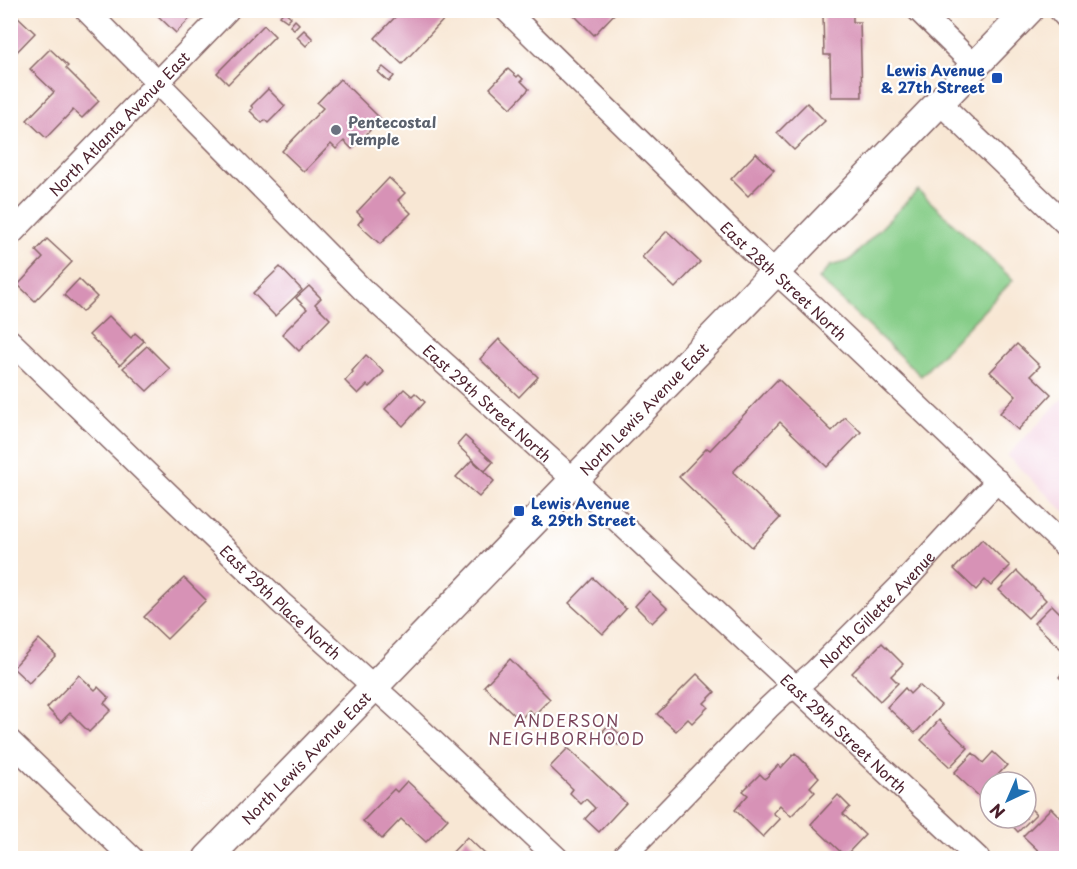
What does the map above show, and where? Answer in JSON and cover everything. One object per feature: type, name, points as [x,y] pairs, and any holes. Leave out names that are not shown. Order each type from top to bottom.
[{"type":"main road","name":"North Lewis Avenue East","points":[[208,858],[1029,10]]},
{"type":"street","name":"East 29th Street North","points":[[86,10],[362,289],[574,480],[978,858]]},
{"type":"street","name":"North Atlanta Avenue East","points":[[10,235],[228,10]]},
{"type":"street","name":"East 28th Street North","points":[[506,10],[775,272],[1066,547]]},
{"type":"street","points":[[918,10],[975,66]]},
{"type":"street","points":[[1060,10],[1066,17]]},
{"type":"street","points":[[940,103],[1066,224]]},
{"type":"street","name":"East 29th Place North","points":[[10,341],[280,602],[557,858]]},
{"type":"street","name":"North Gillette Avenue","points":[[622,858],[768,708],[831,656],[998,481]]},
{"type":"street","points":[[10,741],[132,858]]},
{"type":"shaded area","points":[[1066,395],[1066,513],[1007,456]]},
{"type":"green space","points":[[918,190],[1013,280],[921,376],[819,279],[830,266],[849,261]]},
{"type":"building","points":[[159,10],[198,10],[176,33],[156,14]]},
{"type":"building","points":[[402,10],[443,10],[448,15],[402,64],[375,38]]},
{"type":"building","points":[[569,10],[618,10],[594,35]]},
{"type":"building","points":[[821,10],[853,10],[853,22],[860,22],[862,97],[831,97],[830,55],[824,55]]},
{"type":"building","points":[[284,11],[291,17],[287,21],[280,16]]},
{"type":"building","points":[[16,15],[35,33],[10,59],[10,22]]},
{"type":"building","points":[[295,20],[299,24],[294,29],[290,26]]},
{"type":"building","points":[[264,25],[275,36],[228,84],[217,73]]},
{"type":"building","points":[[304,30],[313,39],[306,46],[297,37]]},
{"type":"building","points":[[50,49],[99,101],[82,118],[73,110],[46,138],[27,120],[54,92],[30,69]]},
{"type":"building","points":[[383,67],[394,76],[389,82],[378,72]]},
{"type":"building","points":[[508,69],[517,77],[519,75],[523,79],[521,81],[529,89],[511,108],[490,88]]},
{"type":"building","name":"Pentecostal Temple","points":[[340,79],[381,119],[352,149],[344,141],[336,149],[331,144],[304,172],[282,151],[323,108],[317,103]]},
{"type":"building","points":[[268,89],[285,106],[268,123],[265,120],[262,123],[250,111],[253,108],[251,106]]},
{"type":"building","points":[[807,103],[825,121],[794,150],[777,133]]},
{"type":"building","points":[[756,153],[774,170],[748,196],[731,179]]},
{"type":"building","points":[[389,178],[405,193],[398,200],[411,213],[380,244],[358,224],[363,218],[357,212]]},
{"type":"building","points":[[667,231],[700,262],[675,288],[642,257]]},
{"type":"building","points":[[47,239],[72,262],[35,301],[18,285],[43,258],[36,251]]},
{"type":"building","points":[[280,267],[302,290],[275,316],[253,293]]},
{"type":"building","points":[[79,279],[97,297],[82,312],[64,295]]},
{"type":"building","points":[[309,286],[321,298],[315,304],[330,319],[299,351],[282,334],[307,309],[296,298]]},
{"type":"building","points":[[109,316],[131,338],[135,333],[144,341],[120,365],[89,335]]},
{"type":"building","points":[[499,339],[538,377],[519,397],[480,359]]},
{"type":"building","points":[[1017,344],[1040,366],[1031,375],[1051,394],[1018,430],[1000,413],[1016,396],[990,372]]},
{"type":"building","points":[[147,346],[170,369],[147,391],[123,368]]},
{"type":"building","points":[[366,355],[384,372],[358,394],[345,381]]},
{"type":"building","points":[[778,379],[832,431],[845,417],[861,432],[827,467],[780,422],[733,472],[780,518],[752,547],[679,477],[707,448],[710,450]]},
{"type":"building","points":[[404,389],[412,396],[415,393],[425,402],[403,426],[385,409]]},
{"type":"building","points":[[465,436],[493,462],[485,471],[457,445]]},
{"type":"building","points":[[472,460],[494,481],[479,497],[456,477]]},
{"type":"building","points":[[982,539],[1010,566],[991,586],[985,580],[976,590],[954,569]]},
{"type":"building","points":[[1017,571],[1046,600],[1028,618],[999,590]]},
{"type":"building","points":[[184,578],[206,600],[167,639],[144,617]]},
{"type":"building","points":[[593,578],[626,609],[603,634],[569,603]]},
{"type":"building","points":[[649,591],[667,608],[652,623],[635,606]]},
{"type":"building","points":[[1052,605],[1066,619],[1066,645],[1062,650],[1034,623]]},
{"type":"building","points":[[39,639],[56,655],[29,683],[13,668]]},
{"type":"building","points":[[882,643],[903,664],[891,676],[898,683],[880,701],[852,673]]},
{"type":"building","points":[[510,659],[550,699],[534,715],[529,710],[520,720],[484,686]]},
{"type":"building","points":[[1066,669],[1066,684],[1059,677]]},
{"type":"building","points":[[697,674],[715,692],[704,703],[708,707],[692,723],[688,719],[676,731],[657,714]]},
{"type":"building","points":[[79,675],[95,690],[98,687],[109,698],[104,703],[111,710],[89,732],[70,713],[61,722],[47,708]]},
{"type":"building","points":[[919,685],[941,705],[915,733],[887,707],[905,688],[910,694]]},
{"type":"building","points":[[939,720],[968,748],[950,767],[921,740]]},
{"type":"building","points":[[609,724],[624,738],[618,745],[603,731]]},
{"type":"building","points":[[568,748],[626,803],[599,832],[585,819],[595,808],[586,799],[581,804],[570,793],[573,789],[550,767]]},
{"type":"building","points":[[993,752],[1007,765],[1002,770],[978,770],[978,795],[954,773],[973,753],[983,763]]},
{"type":"building","points":[[795,753],[819,777],[810,787],[815,792],[791,816],[780,805],[773,813],[780,819],[763,837],[735,810],[748,795],[743,791],[760,774],[765,779],[778,765],[781,768]]},
{"type":"building","points":[[407,781],[448,819],[426,842],[401,819],[382,839],[363,821],[394,789],[397,792]]},
{"type":"building","points":[[838,795],[850,807],[843,814],[865,835],[845,856],[811,824]]},
{"type":"building","points":[[1051,808],[1066,823],[1066,850],[1058,858],[1046,858],[1023,836],[1029,830],[1038,830],[1038,821]]},
{"type":"building","points":[[467,837],[486,855],[483,858],[447,858]]},
{"type":"place","name":"Lewis Avenue & 27th Street","points":[[997,78]]},
{"type":"place","name":"Pentecostal Temple","points":[[336,130]]},
{"type":"place","name":"Lewis Avenue & 29th Street","points":[[519,511]]},
{"type":"district","name":"ANDERSON NEIGHBORHOOD","points":[[567,729]]}]
